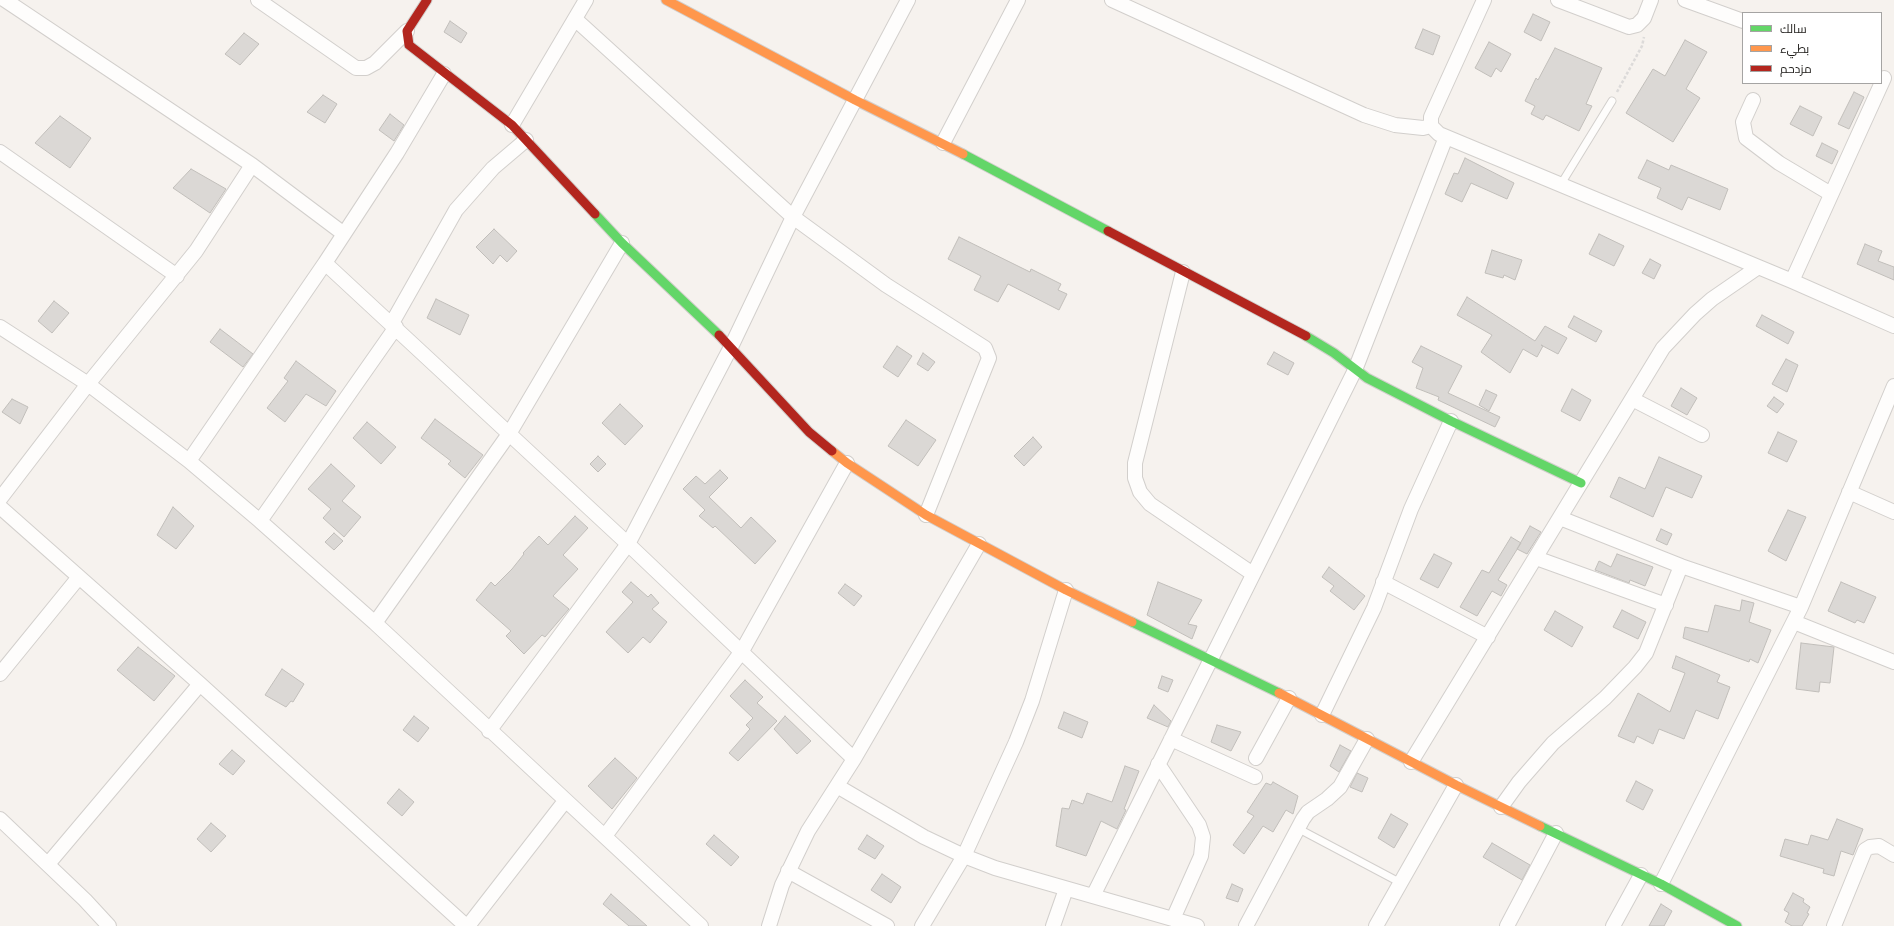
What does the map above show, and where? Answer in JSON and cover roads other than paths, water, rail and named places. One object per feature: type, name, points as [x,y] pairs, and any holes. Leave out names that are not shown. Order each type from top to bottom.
[{"type":"street","points":[[5,0],[252,165],[344,234]]},
{"type":"street","points":[[258,0],[356,68],[366,68],[375,63],[407,31],[427,0]]},
{"type":"street","points":[[512,125],[586,0]]},
{"type":"street","points":[[666,0],[855,100],[942,143],[1322,346],[1367,378],[1450,421],[1581,483]]},
{"type":"street","points":[[489,731],[628,544],[731,347],[793,217],[908,0]]},
{"type":"street","points":[[942,143],[1018,0]]},
{"type":"street","points":[[1112,0],[1369,117],[1411,128],[1431,126],[1446,137],[1561,184],[1757,268],[1792,281],[1894,326]]},
{"type":"street","points":[[1431,126],[1431,117],[1484,0]]},
{"type":"street","points":[[1558,0],[1629,27],[1637,25],[1644,18],[1651,0]]},
{"type":"street","points":[[1686,0],[1742,21]]},
{"type":"street","points":[[574,19],[793,217],[886,285],[980,344],[988,352],[989,358],[926,515]]},
{"type":"street","points":[[407,31],[408,45],[512,125],[622,243],[653,270],[731,347],[785,408],[809,432],[847,463],[926,515],[1066,590],[1288,698],[1456,785],[1661,884],[1737,926]]},
{"type":"street","points":[[188,461],[325,263],[397,153],[444,74]]},
{"type":"street","points":[[1792,281],[1831,194],[1886,79]]},
{"type":"street","points":[[1753,100],[1743,122],[1746,138],[1753,145],[1779,163],[1831,194]]},
{"type":"street","points":[[1093,896],[1355,370],[1446,137]]},
{"type":"street","points":[[260,521],[394,325],[456,210],[477,183],[526,140]]},
{"type":"street","points":[[0,152],[177,276]]},
{"type":"street","points":[[0,499],[88,384],[177,276],[213,226],[252,165]]},
{"type":"street","points":[[375,623],[509,434],[622,243]]},
{"type":"street","points":[[325,263],[394,325],[628,544],[854,759]]},
{"type":"street","points":[[1411,762],[1663,348],[1678,331],[1712,299],[1757,268]]},
{"type":"street","points":[[1182,272],[1135,463],[1135,478],[1140,492],[1150,504],[1253,574]]},
{"type":"street","points":[[0,327],[88,384],[188,461],[260,521],[375,623],[489,731],[605,836],[701,926]]},
{"type":"street","points":[[1661,884],[1794,622],[1894,386]]},
{"type":"street","points":[[1632,399],[1702,435]]},
{"type":"street","points":[[1322,715],[1359,641],[1411,509],[1450,421]]},
{"type":"street","points":[[605,836],[742,651],[847,463]]},
{"type":"street","points":[[1849,492],[1894,512]]},
{"type":"street","points":[[0,507],[200,684],[467,926],[565,801]]},
{"type":"street","points":[[1560,518],[1681,566],[1801,607]]},
{"type":"street","points":[[769,926],[788,871],[808,831],[854,759],[979,544]]},
{"type":"street","points":[[1536,558],[1666,605]]},
{"type":"street","points":[[1501,807],[1519,782],[1553,743],[1605,698],[1635,667],[1646,653],[1681,566]]},
{"type":"street","points":[[0,674],[79,577]]},
{"type":"street","points":[[1383,582],[1488,637]]},
{"type":"street","points":[[922,926],[964,856],[1016,742],[1032,701],[1066,590]]},
{"type":"street","points":[[1794,622],[1894,662]]},
{"type":"street","points":[[48,864],[200,684]]},
{"type":"street","points":[[1256,758],[1288,698]]},
{"type":"street","points":[[1171,739],[1255,777]]},
{"type":"street","points":[[1246,926],[1308,812],[1327,799],[1340,787],[1367,740]]},
{"type":"street","points":[[1158,764],[1199,825],[1203,837],[1201,856],[1173,919]]},
{"type":"street","points":[[1376,926],[1456,785]]},
{"type":"street","points":[[837,786],[924,837],[964,856],[995,868],[1093,896],[1149,920],[1173,919],[1197,926]]},
{"type":"street","points":[[0,819],[89,904],[109,926]]},
{"type":"street","points":[[1507,926],[1556,834]]},
{"type":"street","points":[[1834,926],[1865,850],[1870,847],[1879,846],[1894,855]]},
{"type":"street","points":[[788,871],[887,926]]},
{"type":"street","points":[[1614,926],[1641,875]]},
{"type":"street","points":[[1053,926],[1066,889]]},
{"type":"lane","points":[[1561,184],[1612,101]]},
{"type":"lane","points":[[1299,829],[1401,884]]}]
